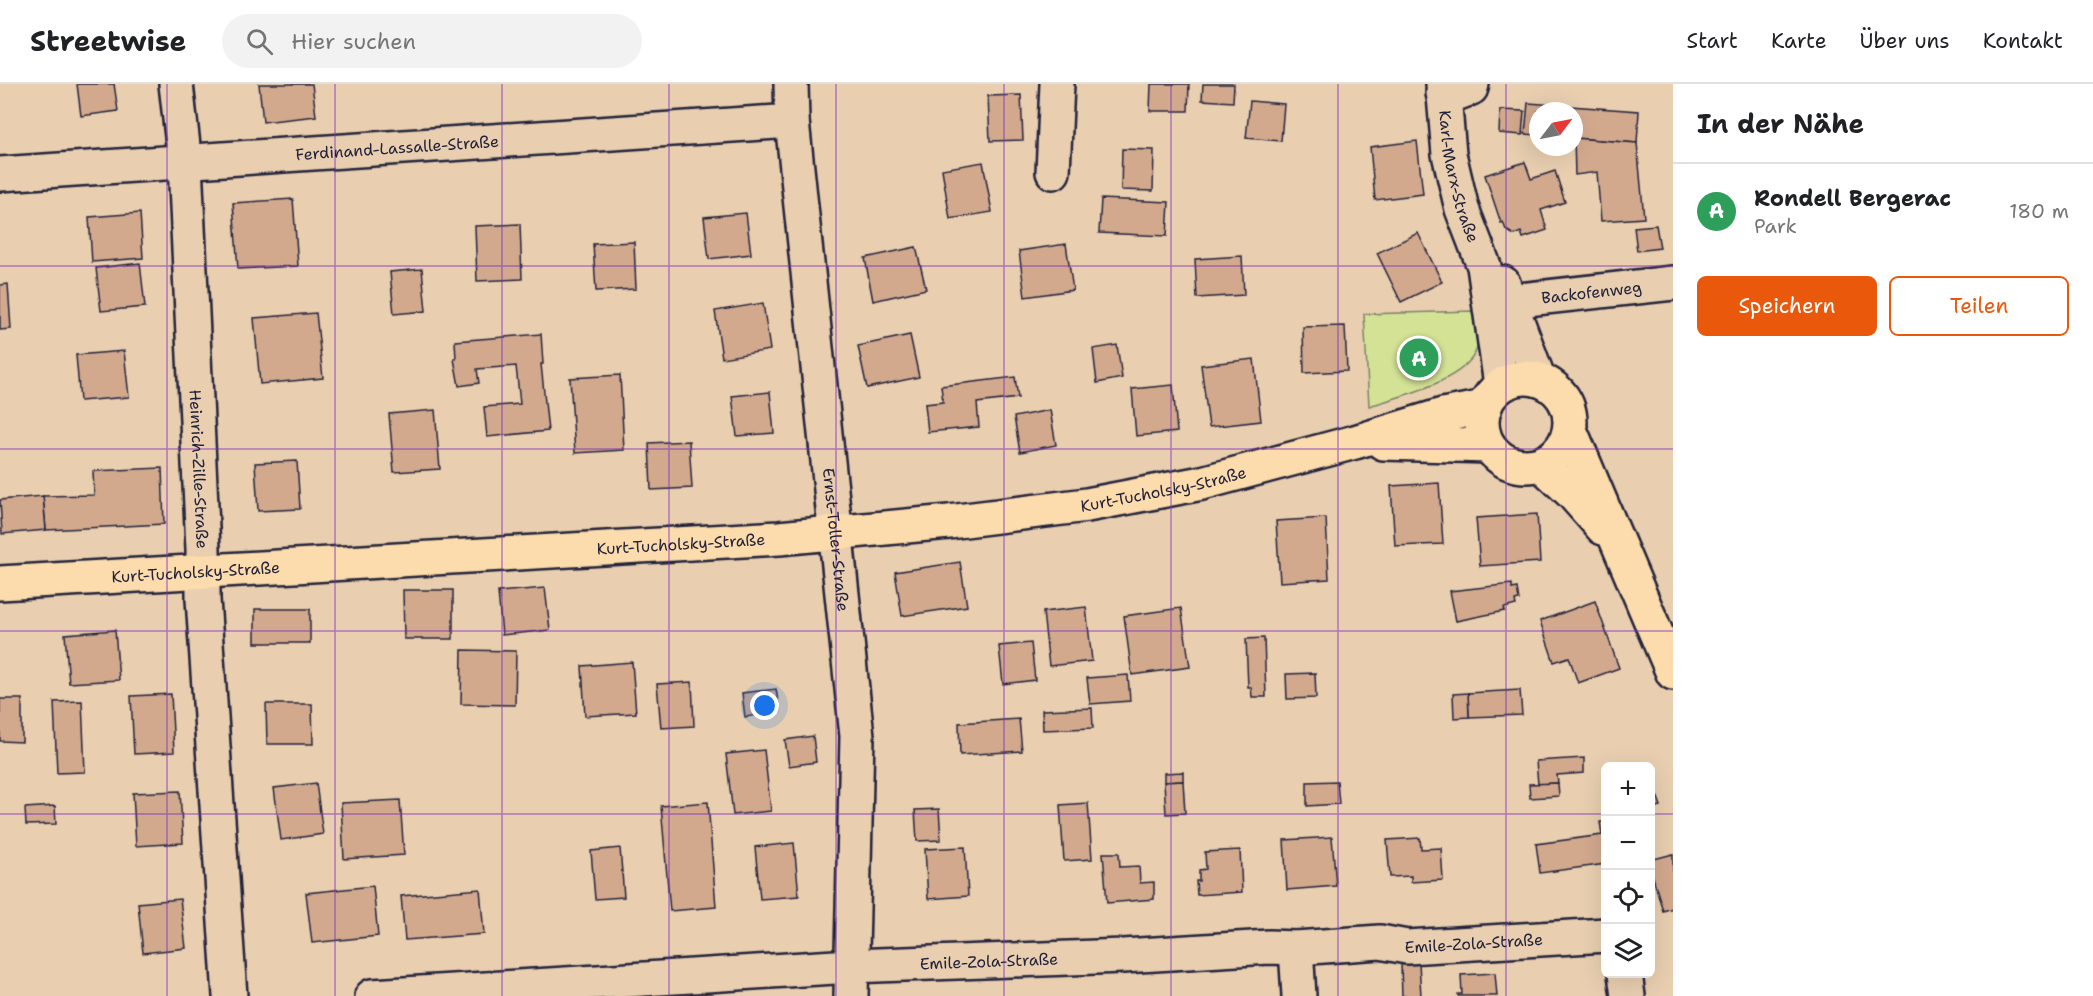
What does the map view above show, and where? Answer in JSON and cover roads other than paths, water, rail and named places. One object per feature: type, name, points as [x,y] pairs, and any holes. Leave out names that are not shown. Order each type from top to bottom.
[{"type":"main road","points":[[1489,446],[1495,454],[1512,464],[1521,466],[1541,464],[1555,456],[1564,445],[1570,430],[1567,405],[1551,385],[1527,378],[1514,380],[1493,396]]},
{"type":"main road","name":"Kurt-Tucholsky-Straße","points":[[0,583],[779,538],[949,522],[1087,505],[1202,483],[1355,442],[1443,415],[1493,396]]},
{"type":"main road","name":"Karl-Marx-Straße","points":[[1489,446],[1483,434],[1482,420],[1493,396]]},
{"type":"main road","points":[[1570,430],[1673,673]]},
{"type":"main road","name":"Kurt-Tucholsky-Straße","points":[[1355,442],[1489,446]]},
{"type":"main road","points":[[1541,464],[1573,494],[1620,548]]},
{"type":"street","name":"Heinrich-Zille-Straße","points":[[176,84],[185,163],[203,599],[230,996]]},
{"type":"street","name":"Ernst-Toller-Straße","points":[[791,84],[792,121],[856,736],[851,981]]},
{"type":"street","points":[[1053,172],[1058,84]]},
{"type":"street","name":"Karl-Marx-Straße","points":[[1452,87],[1449,154],[1462,208],[1484,266],[1493,396]]},
{"type":"street","name":"Ferdinand-Lassalle-Straße","points":[[0,174],[792,121]]},
{"type":"street","name":"Karl-Marx-Straße","points":[[1484,266],[1502,280],[1518,300],[1539,380]]},
{"type":"street","name":"Backofenweg","points":[[1518,300],[1673,282]]},
{"type":"street","name":"Emile-Zola-Straße","points":[[372,996],[851,981],[1123,956],[1269,947],[1296,948],[1380,942],[1407,947],[1601,935]]},
{"type":"street","points":[[1296,948],[1299,996]]},
{"type":"street","points":[[1626,978],[1628,996]]},
{"type":"place","name":"Rondell Bergerac","points":[[1419,358]]}]
